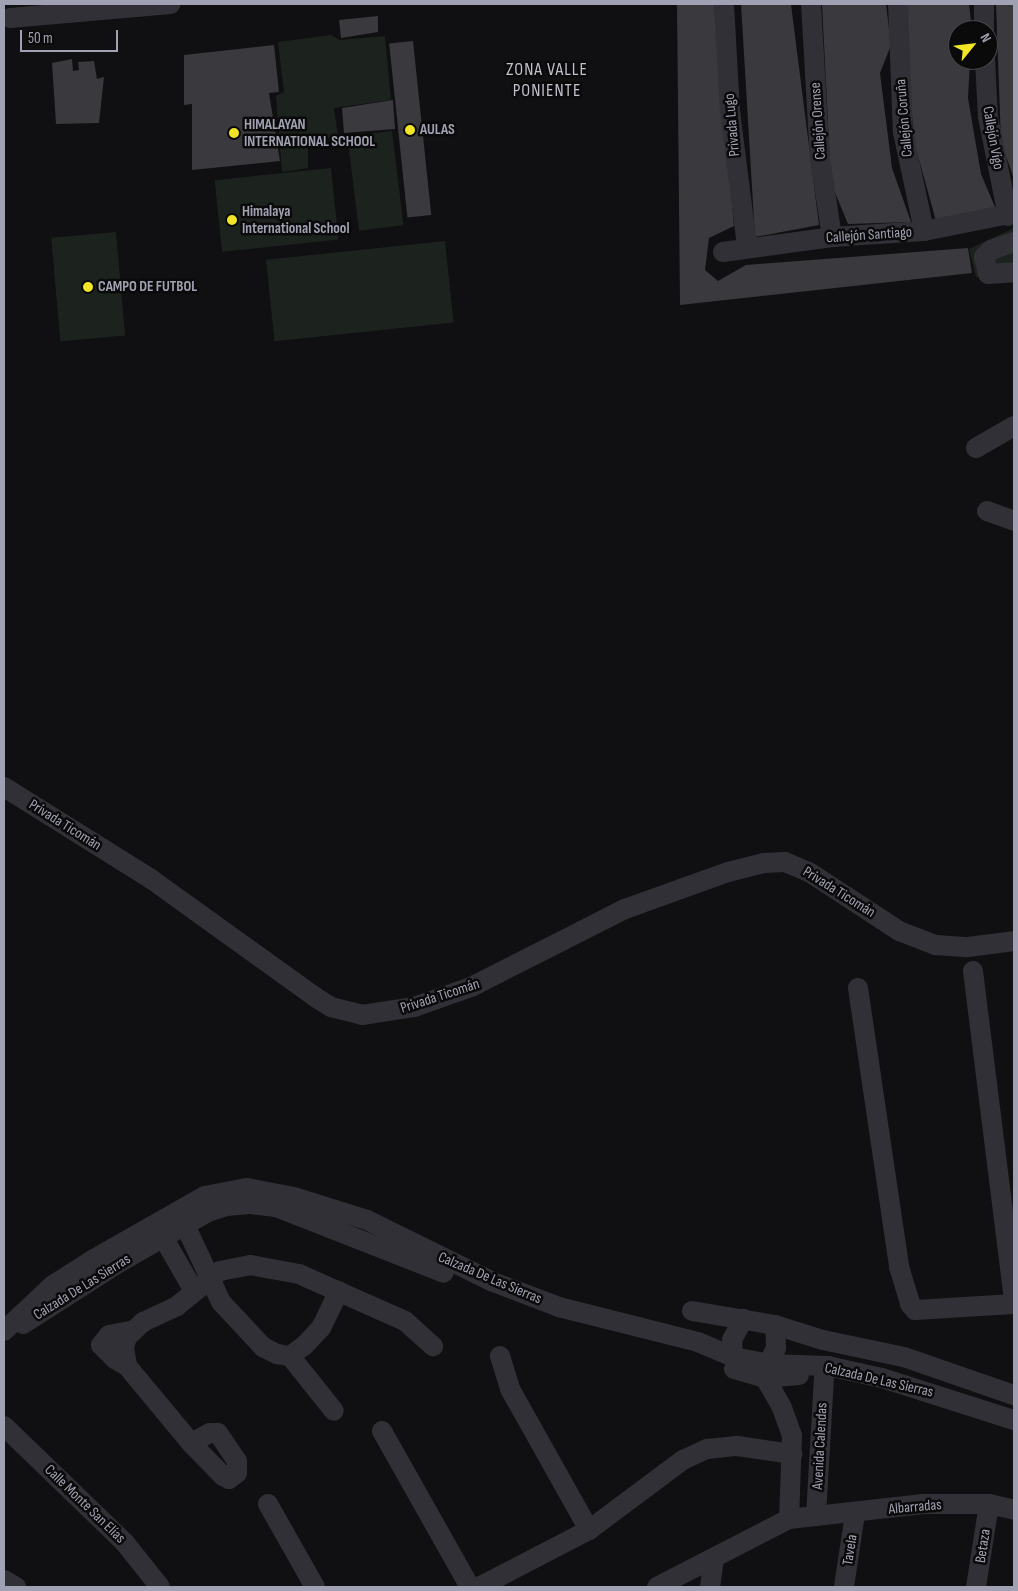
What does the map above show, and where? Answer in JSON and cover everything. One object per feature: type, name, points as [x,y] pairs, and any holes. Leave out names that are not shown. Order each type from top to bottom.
[{"type":"street","points":[[10,18],[170,4]]},
{"type":"street","name":"Privada Lugo","points":[[724,4],[731,121],[746,246]]},
{"type":"street","name":"Callejón Orense","points":[[811,4],[820,158],[832,237]]},
{"type":"street","name":"Callejón Coruña","points":[[898,4],[903,132],[924,230]]},
{"type":"street","points":[[984,4],[984,20]]},
{"type":"street","name":"Callejón Vigo","points":[[986,70],[988,117],[1011,214]]},
{"type":"street","name":"Callejón Santiago","points":[[723,252],[746,246],[924,230],[1011,214]]},
{"type":"street","points":[[1014,242],[991,250],[984,258],[988,274],[1014,272]]},
{"type":"street","points":[[976,448],[1014,426]]},
{"type":"street","points":[[987,512],[1014,521]]},
{"type":"street","name":"Privada Ticomán","points":[[4,787],[151,879],[331,1008],[362,1015],[414,1007],[471,987],[625,910],[728,872],[764,863],[785,862],[809,872],[899,931],[936,945],[968,947],[1014,942]]},
{"type":"street","points":[[973,971],[1014,1299]]},
{"type":"street","points":[[858,988],[899,1267],[910,1304],[915,1310],[1014,1304]]},
{"type":"street","name":"Calzada De Las Sierras","points":[[4,1338],[53,1285],[205,1196],[247,1188],[294,1197],[359,1217],[493,1282],[559,1307],[698,1342],[766,1371]]},
{"type":"street","name":"Calzada De Las Sierras","points":[[4,1330],[25,1316],[185,1225],[226,1206],[251,1204],[276,1207],[392,1251],[533,1310],[766,1371],[822,1371],[881,1382],[1014,1420]]},
{"type":"street","points":[[185,1225],[211,1275],[217,1293],[233,1317],[263,1347],[290,1356],[334,1411]]},
{"type":"street","points":[[163,1237],[194,1291]]},
{"type":"street","points":[[192,1443],[127,1366],[124,1347],[134,1330],[177,1306],[211,1275],[234,1266],[271,1267],[340,1290],[405,1322],[433,1346]]},
{"type":"street","points":[[290,1356],[321,1328],[340,1290]]},
{"type":"street","name":"Calzada De Las Sierras","points":[[692,1311],[775,1325],[823,1340],[904,1358],[1014,1395]]},
{"type":"street","points":[[733,1357],[732,1340],[743,1319]]},
{"type":"street","points":[[766,1371],[776,1348],[775,1325]]},
{"type":"street","name":"Avenida Calendas","points":[[816,1516],[823,1340]]},
{"type":"street","points":[[500,1356],[510,1389],[589,1530]]},
{"type":"street","name":"Avenida Calendas","points":[[766,1371],[782,1408],[792,1444],[789,1518]]},
{"type":"street","name":"Calzada De Las Sierras","points":[[881,1382],[976,1421],[1014,1434]]},
{"type":"street","points":[[976,1421],[1014,1420]]},
{"type":"street","name":"Calle Monte San Elías","points":[[4,1426],[125,1543],[160,1587]]},
{"type":"street","points":[[382,1431],[470,1587]]},
{"type":"street","points":[[479,1587],[589,1530],[683,1460],[707,1449],[792,1444],[820,1432]]},
{"type":"street","points":[[268,1504],[315,1587]]},
{"type":"street","name":"Albarradas","points":[[789,1518],[855,1513],[923,1504],[989,1504],[1014,1510]]},
{"type":"street","name":"Betaza","points":[[976,1587],[989,1504]]},
{"type":"street","name":"Tavela","points":[[844,1587],[855,1513]]},
{"type":"street","points":[[657,1587],[714,1560],[789,1518]]},
{"type":"street","points":[[710,1587],[714,1560]]},
{"type":"street","points":[[4,1580],[16,1587]]},
{"type":"shaded area","points":[[331,35],[340,40],[385,36],[391,100],[334,108],[338,137],[308,139],[308,168],[282,172],[276,96],[284,92],[278,42]]},
{"type":"shaded area","points":[[392,131],[404,225],[359,231],[347,136]]},
{"type":"shaded area","points":[[331,168],[339,240],[222,252],[215,180]]},
{"type":"shaded area","points":[[1014,228],[1014,273],[976,277],[969,249]]},
{"type":"shaded area","name":"CAMPO DE FUTBOL","points":[[116,232],[125,336],[60,341],[51,238]]},
{"type":"shaded area","points":[[445,241],[454,323],[275,341],[266,260]]},
{"type":"building","points":[[677,4],[714,4],[734,226],[709,238],[705,270],[718,281],[746,265],[968,248],[972,273],[680,305]]},
{"type":"building","points":[[741,4],[791,4],[819,225],[755,237]]},
{"type":"building","points":[[822,4],[886,4],[891,45],[880,73],[892,168],[911,222],[848,224],[831,183]]},
{"type":"building","points":[[908,4],[969,4],[971,20],[948,20],[948,70],[969,70],[968,98],[981,174],[995,207],[936,221],[915,145],[907,66]]},
{"type":"building","points":[[996,4],[1014,4],[1014,179],[1001,142]]},
{"type":"building","points":[[378,16],[378,32],[341,38],[339,20]]},
{"type":"building","name":"AULAS","points":[[413,41],[431,215],[407,218],[389,44]]},
{"type":"building","name":"HIMALAYAN INTERNATIONAL SCHOOL","points":[[274,45],[279,92],[269,93],[280,161],[192,170],[192,104],[184,105],[184,55]]},
{"type":"building","points":[[72,59],[73,71],[79,70],[78,62],[94,61],[97,79],[104,77],[99,123],[56,124],[52,63]]},
{"type":"building","points":[[393,100],[395,129],[344,133],[342,108]]},
{"type":"place","name":"AULAS","points":[[410,130]]},
{"type":"place","name":"HIMALAYAN INTERNATIONAL SCHOOL","points":[[234,133]]},
{"type":"place","name":"Himalaya International School","points":[[232,220]]},
{"type":"place","name":"CAMPO DE FUTBOL","points":[[88,287]]},
{"type":"district","name":"ZONA VALLE PONIENTE","points":[[547,81]]}]
